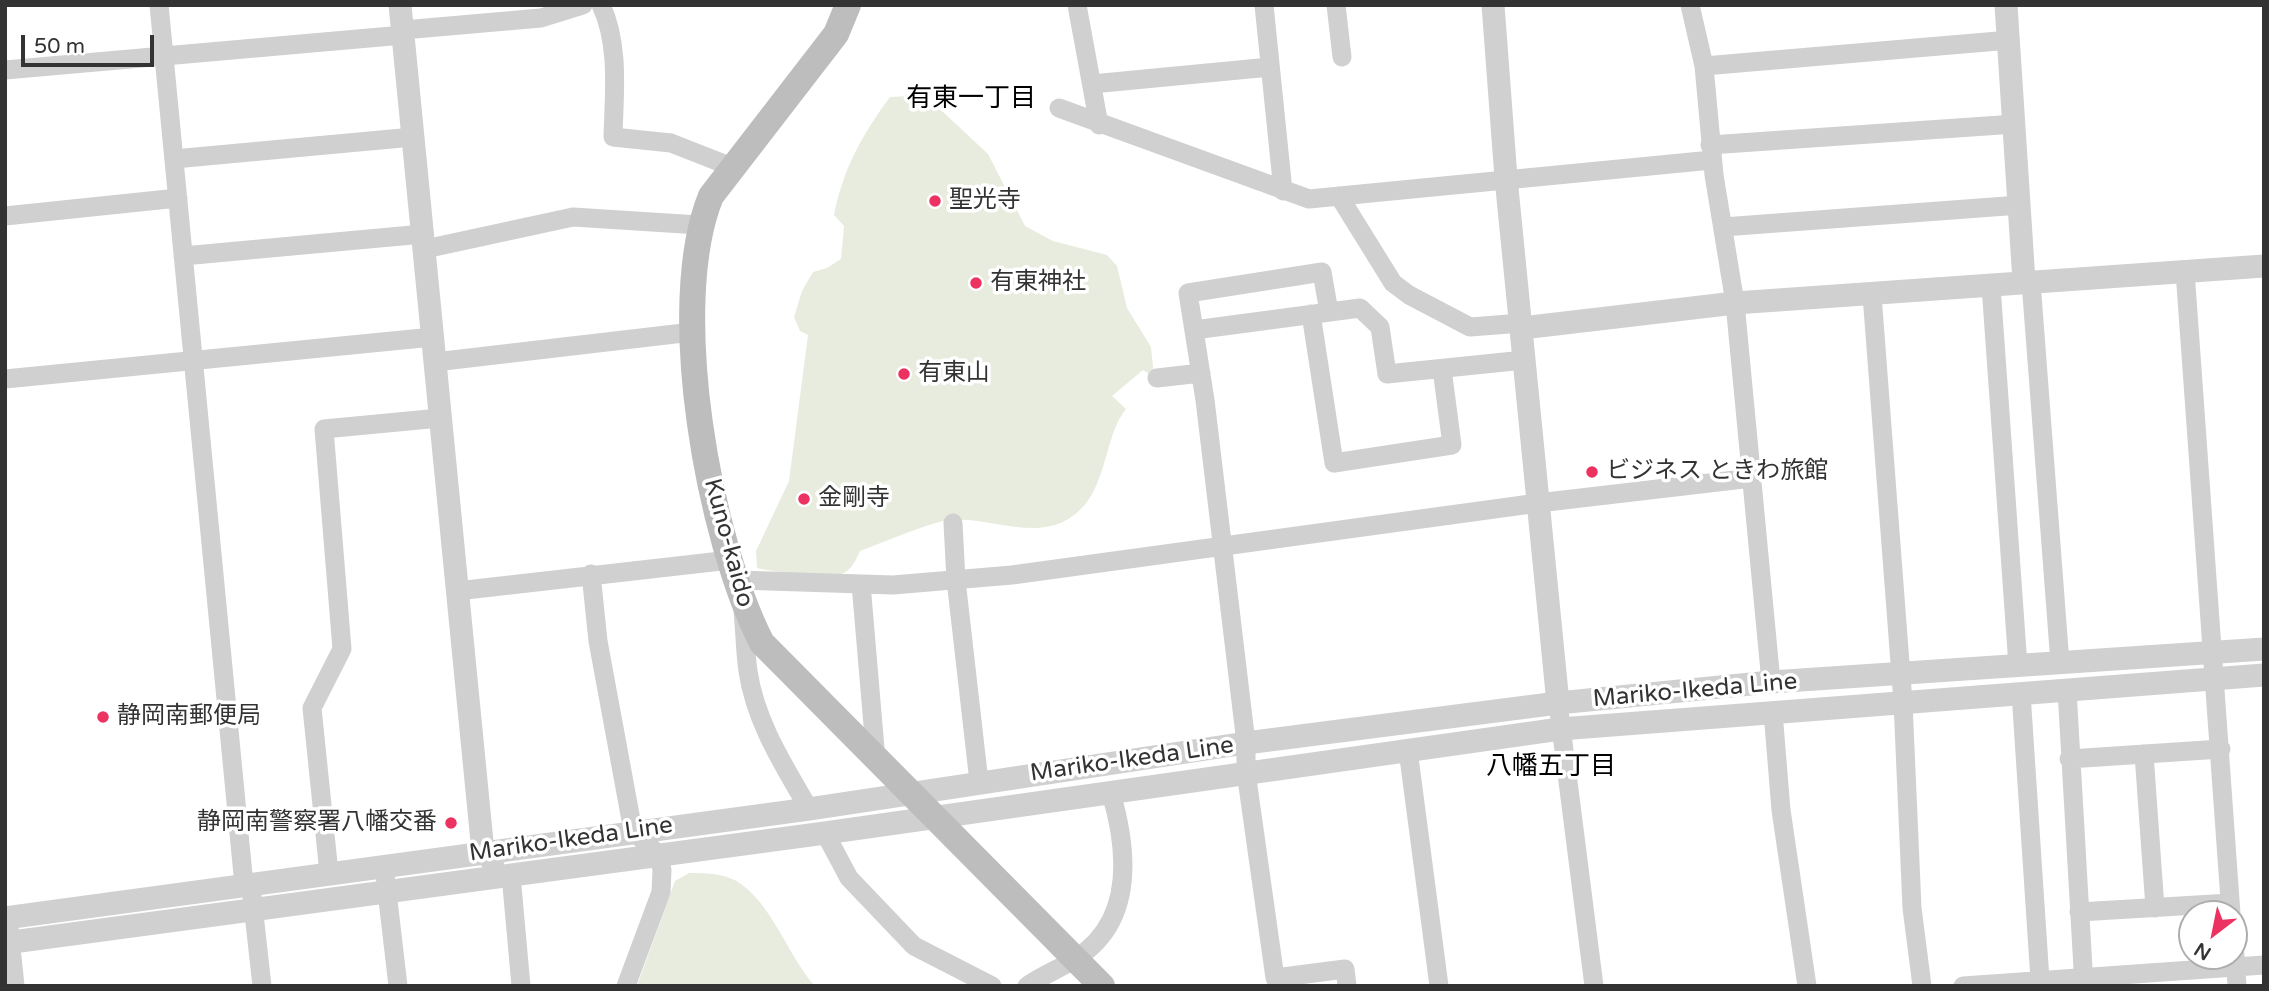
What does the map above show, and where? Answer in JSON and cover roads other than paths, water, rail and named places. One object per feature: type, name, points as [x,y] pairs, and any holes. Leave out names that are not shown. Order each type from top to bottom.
[{"type":"main road","name":"Kuno-kaido","points":[[848,5],[836,34],[777,114],[711,196],[699,225],[692,332],[708,474],[743,606],[762,643],[1102,986]]},
{"type":"street","points":[[159,5],[247,885],[255,918],[262,986]]},
{"type":"street","points":[[400,5],[483,852],[511,875],[521,986]]},
{"type":"street","points":[[5,70],[403,32],[583,5]]},
{"type":"street","points":[[601,5],[607,17],[615,75],[613,138],[671,143],[732,167]]},
{"type":"street","points":[[1077,5],[1099,125]]},
{"type":"street","points":[[1264,5],[1283,191]]},
{"type":"street","points":[[1336,5],[1342,57]]},
{"type":"street","points":[[1493,5],[1506,178],[1560,729],[1594,986]]},
{"type":"street","points":[[1690,5],[1704,66],[1711,152],[1735,303],[1771,682]]},
{"type":"street","points":[[2006,5],[2020,205],[2060,663]]},
{"type":"street","points":[[1704,66],[2010,40]]},
{"type":"street","points":[[1092,84],[1270,67]]},
{"type":"street","points":[[1059,108],[1099,125],[1309,199],[1711,152],[2015,124]]},
{"type":"street","points":[[174,159],[413,137]]},
{"type":"street","points":[[1339,196],[1393,282],[1409,295],[1470,327],[1522,326],[1735,303],[2264,265]]},
{"type":"street","points":[[5,216],[177,198]]},
{"type":"street","points":[[1723,227],[2020,205]]},
{"type":"street","points":[[183,256],[424,241],[573,217],[699,225]]},
{"type":"street","points":[[2185,271],[2230,900]]},
{"type":"street","points":[[1347,986],[1345,969],[1275,978],[1246,772],[1247,743],[1201,373],[1188,293],[1322,272],[1320,313],[1334,463],[1452,445],[1442,369]]},
{"type":"street","points":[[1991,286],[2018,666]]},
{"type":"street","points":[[1872,295],[1902,702],[1912,908],[1922,986]]},
{"type":"street","points":[[1194,330],[1360,308],[1380,327],[1387,374],[1524,360]]},
{"type":"street","points":[[435,362],[692,332]]},
{"type":"street","points":[[5,379],[433,337]]},
{"type":"street","points":[[1157,378],[1201,373]]},
{"type":"street","points":[[329,873],[312,708],[342,649],[324,429],[440,418]]},
{"type":"street","points":[[457,591],[591,574],[734,570],[861,584],[956,580],[1538,503],[1752,478]]},
{"type":"street","points":[[953,523],[956,580],[979,782]]},
{"type":"street","points":[[591,574],[598,641],[633,831],[659,855],[661,892],[626,986]]},
{"type":"street","points":[[861,584],[876,760]]},
{"type":"street","points":[[743,606],[748,672],[760,716],[777,754],[809,809]]},
{"type":"street","name":"Mariko-Ikeda Line","points":[[6,914],[247,885],[809,809],[1247,743],[1558,703],[1771,682],[1900,676],[2264,649]]},
{"type":"street","name":"Mariko-Ikeda Line","points":[[7,943],[255,918],[388,892],[1560,729],[2264,675]]},
{"type":"street","points":[[2067,690],[2068,759],[2084,981]]},
{"type":"street","points":[[2021,693],[2040,980]]},
{"type":"street","points":[[1773,712],[1781,810],[1807,986]]},
{"type":"street","points":[[2068,759],[2221,749]]},
{"type":"street","points":[[1408,750],[1439,986]]},
{"type":"street","points":[[2144,754],[2155,908]]},
{"type":"street","points":[[1027,986],[1074,960],[1100,936],[1121,898],[1125,872],[1111,793]]},
{"type":"street","points":[[825,833],[849,878],[914,946],[992,986]]},
{"type":"street","points":[[384,866],[398,986]]},
{"type":"street","points":[[2079,912],[2178,908]]},
{"type":"street","points":[[6,914],[13,986]]},
{"type":"street","points":[[1964,986],[2040,980],[2237,977],[2264,965]]},
{"type":"place","name":"聖光寺","points":[[935,201]]},
{"type":"place","name":"有東神社","points":[[976,283]]},
{"type":"place","name":"有東山","points":[[904,374]]},
{"type":"place","name":"ビジネス ときわ旅館","points":[[1592,472]]},
{"type":"place","name":"金剛寺","points":[[804,499]]},
{"type":"place","name":"静岡南郵便局","points":[[103,717]]},
{"type":"place","name":"静岡南警察署八幡交番","points":[[451,823]]},
{"type":"district","name":"有東一丁目","points":[[971,99]]},
{"type":"district","name":"八幡五丁目","points":[[1551,767]]}]
